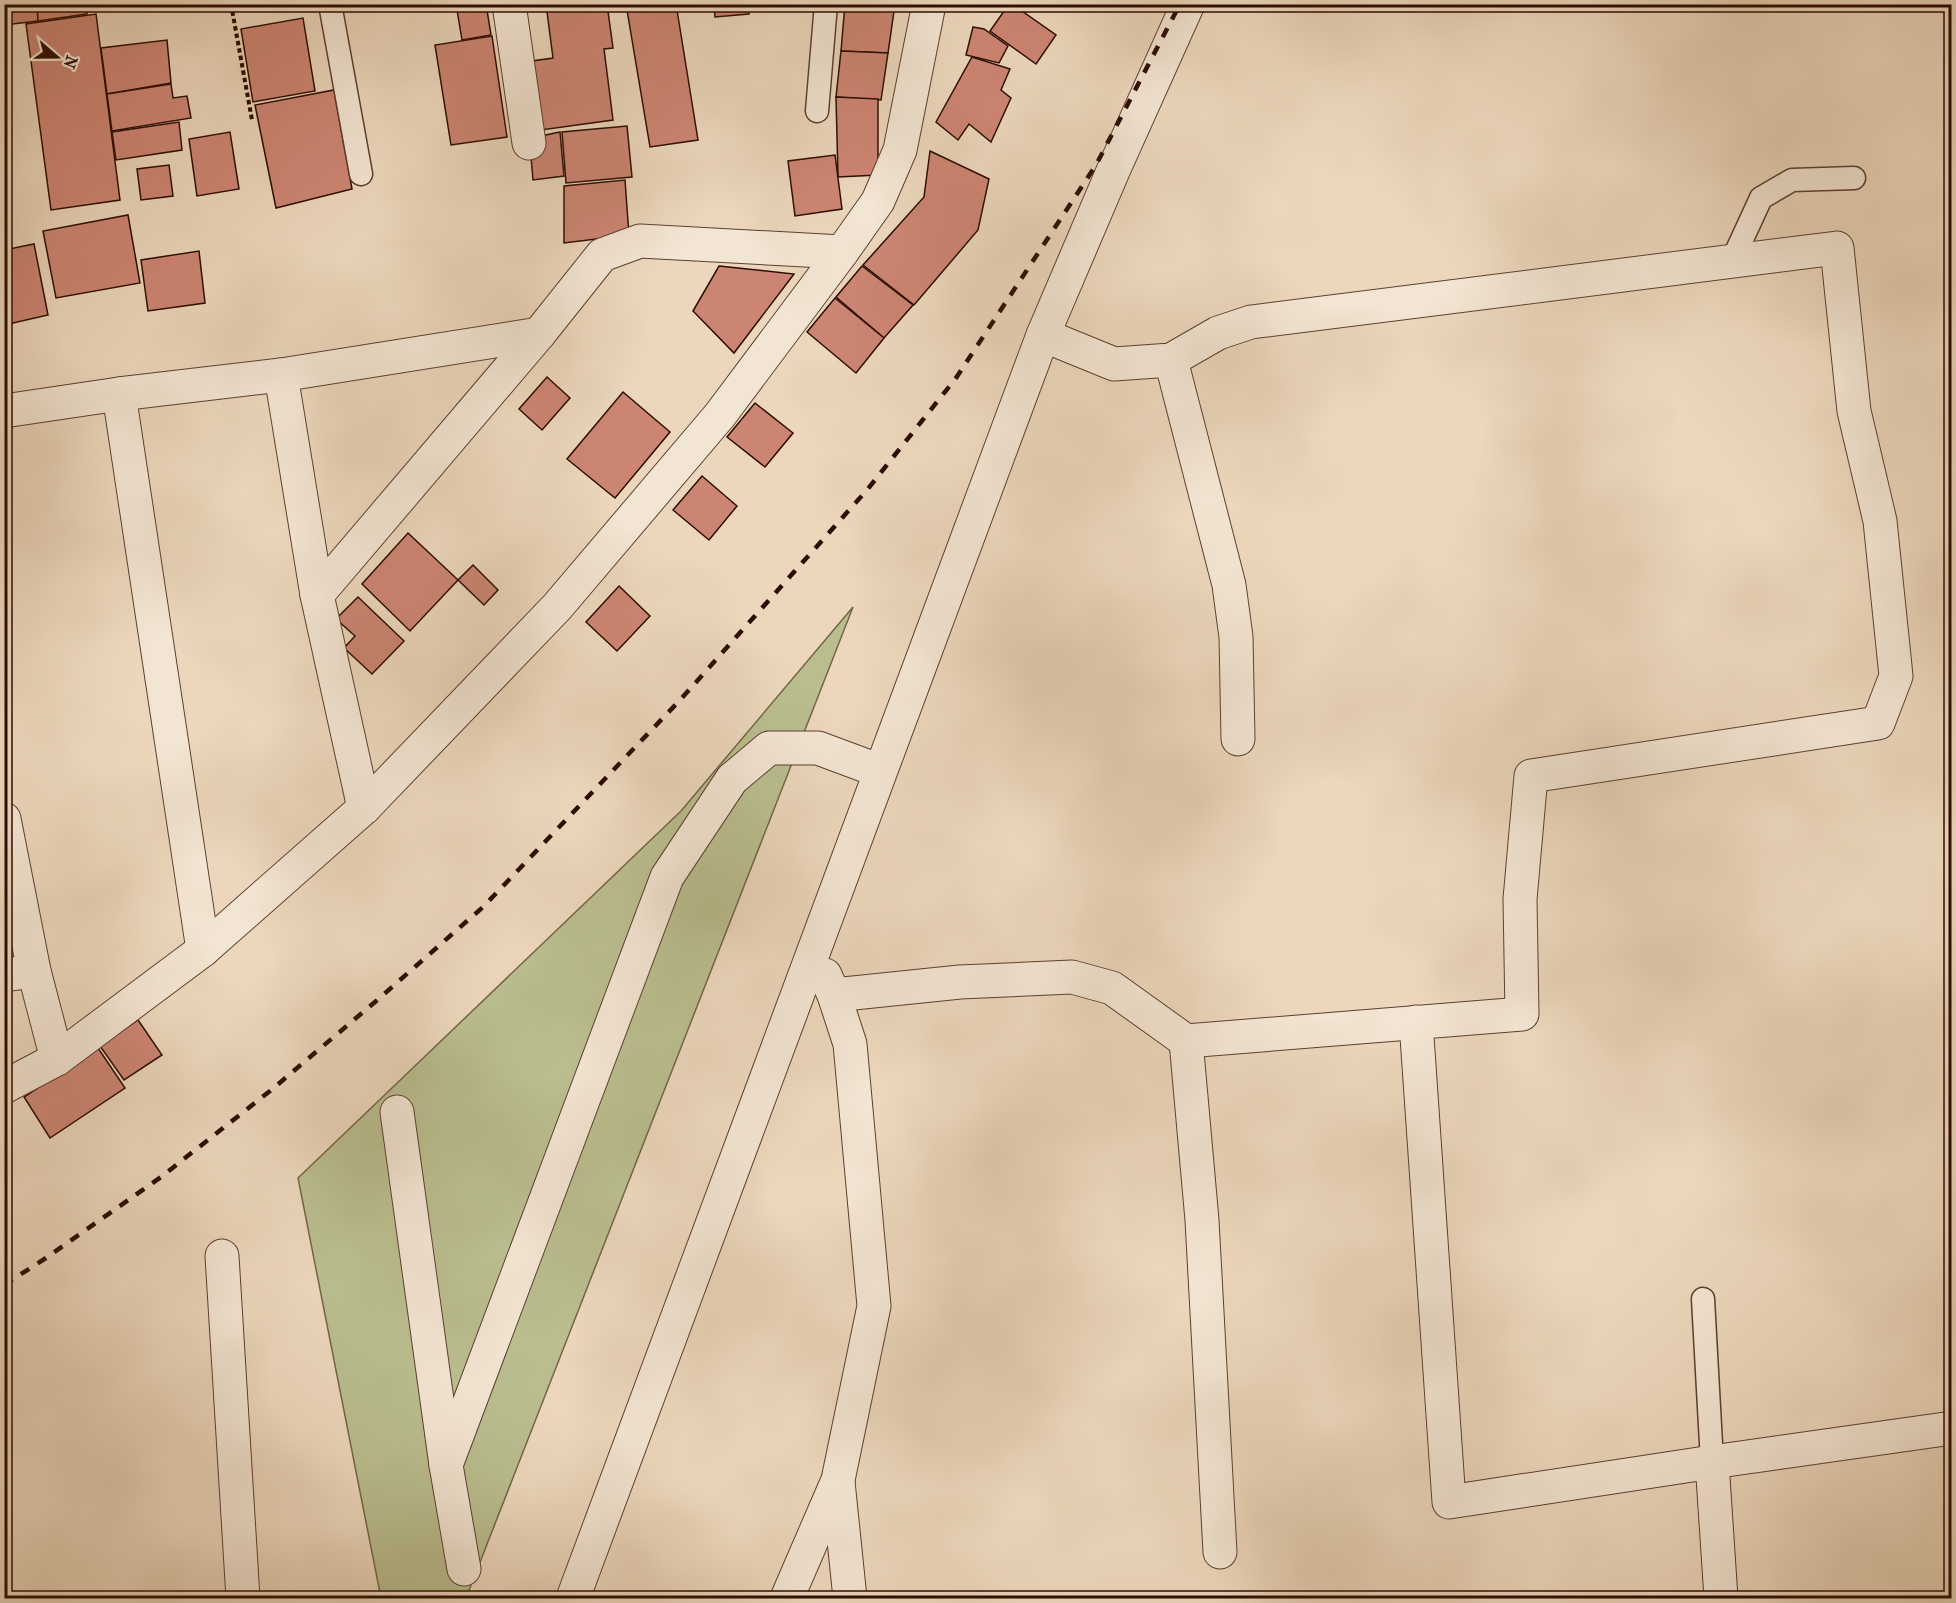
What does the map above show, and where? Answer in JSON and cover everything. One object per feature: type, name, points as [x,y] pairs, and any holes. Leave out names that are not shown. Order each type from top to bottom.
[{"type":"street","points":[[509,4],[529,143]]},
{"type":"street","points":[[4,1087],[57,1059],[203,950],[364,808],[564,598],[720,415],[878,201],[900,150],[929,4]]},
{"type":"street","points":[[573,1599],[1042,335],[1188,4]]},
{"type":"street","points":[[317,595],[539,334],[602,255],[640,241],[842,252]]},
{"type":"street","points":[[834,995],[960,982],[1072,976],[1112,988],[1186,1041],[1522,1014],[1520,899],[1531,776],[1878,723],[1896,676],[1880,521],[1854,411],[1837,248],[1251,322],[1218,333],[1171,360],[1114,364],[1042,335]]},
{"type":"street","points":[[4,411],[119,394],[281,375],[539,334]]},
{"type":"street","points":[[1171,360],[1228,585],[1236,637],[1238,740]]},
{"type":"street","points":[[281,375],[317,595],[364,808]]},
{"type":"street","points":[[119,394],[203,950]]},
{"type":"street","points":[[446,1465],[667,877],[732,779],[769,748],[818,748],[880,771]]},
{"type":"street","points":[[4,819],[19,973],[57,1059]]},
{"type":"street","points":[[787,1599],[838,1480],[874,1306],[850,1044],[834,995],[814,950]]},
{"type":"street","points":[[1416,1022],[1449,1503],[1952,1428]]},
{"type":"street","points":[[1186,1041],[1203,1220],[1220,1552]]},
{"type":"street","points":[[397,1112],[446,1465],[464,1569]]},
{"type":"street","points":[[222,1256],[243,1599]]},
{"type":"street","points":[[1712,1462],[1721,1599]]},
{"type":"street","points":[[838,1480],[850,1599]]},
{"type":"lane","points":[[330,4],[361,174]]},
{"type":"lane","points":[[817,111],[826,4]]},
{"type":"lane","points":[[1732,261],[1761,198],[1791,180],[1854,178]]},
{"type":"lane","points":[[1703,1299],[1712,1462]]},
{"type":"path","points":[[231,4],[252,120]]},
{"type":"green space","points":[[853,607],[466,1598],[381,1598],[298,1178],[681,811]]},
{"type":"building","points":[[4,4],[37,4],[38,21],[4,25]]},
{"type":"building","points":[[37,4],[86,4],[87,14],[38,21]]},
{"type":"building","points":[[456,4],[486,4],[491,35],[462,40]]},
{"type":"building","points":[[546,4],[607,4],[613,48],[604,49],[613,120],[541,130],[532,61],[553,58]]},
{"type":"building","points":[[626,4],[676,4],[698,140],[650,147]]},
{"type":"building","points":[[714,4],[749,4],[749,14],[715,17]]},
{"type":"building","points":[[845,4],[895,4],[888,53],[841,51]]},
{"type":"building","points":[[1009,4],[1056,35],[1036,64],[990,31]]},
{"type":"building","points":[[96,14],[120,200],[51,210],[26,24]]},
{"type":"building","points":[[303,18],[315,91],[253,102],[241,29]]},
{"type":"building","points":[[973,27],[984,29],[1008,46],[999,63],[966,55]]},
{"type":"building","points":[[492,36],[507,137],[451,145],[435,45]]},
{"type":"building","points":[[167,40],[171,83],[107,94],[101,48]]},
{"type":"building","points":[[841,51],[888,53],[881,100],[836,97]]},
{"type":"building","points":[[972,57],[1010,69],[1001,90],[1011,98],[991,142],[969,124],[958,140],[936,122]]},
{"type":"building","points":[[171,84],[173,98],[187,96],[191,118],[112,131],[107,94]]},
{"type":"building","points":[[334,90],[352,189],[276,208],[255,105]]},
{"type":"building","points":[[836,97],[878,99],[878,175],[838,177]]},
{"type":"building","points":[[179,122],[182,150],[116,160],[112,132]]},
{"type":"building","points":[[627,126],[632,177],[566,183],[562,132]]},
{"type":"building","points":[[230,132],[239,189],[197,196],[189,139]]},
{"type":"building","points":[[560,132],[564,176],[533,180],[530,145],[541,136]]},
{"type":"building","points":[[930,151],[989,179],[978,230],[914,305],[863,265],[924,197]]},
{"type":"building","points":[[835,155],[842,209],[795,216],[788,161]]},
{"type":"building","points":[[169,165],[173,196],[141,200],[137,169]]},
{"type":"building","points":[[625,180],[629,235],[564,243],[564,186]]},
{"type":"building","points":[[128,215],[140,283],[56,298],[43,231]]},
{"type":"building","points":[[34,244],[48,315],[4,325],[4,250]]},
{"type":"building","points":[[199,251],[205,303],[148,311],[141,260]]},
{"type":"building","points":[[719,266],[794,274],[734,353],[693,311]]},
{"type":"building","points":[[862,266],[913,305],[884,338],[836,297]]},
{"type":"building","points":[[835,298],[884,338],[856,373],[807,332]]},
{"type":"building","points":[[547,377],[570,398],[542,430],[519,409]]},
{"type":"building","points":[[623,392],[670,432],[615,498],[567,459]]},
{"type":"building","points":[[755,403],[793,433],[765,467],[727,437]]},
{"type":"building","points":[[702,476],[737,506],[709,540],[673,510]]},
{"type":"building","points":[[408,533],[458,580],[410,631],[362,584]]},
{"type":"building","points":[[473,565],[498,590],[484,605],[458,580]]},
{"type":"building","points":[[619,586],[650,616],[617,651],[586,622]]},
{"type":"building","points":[[358,597],[404,641],[372,674],[344,648],[355,636],[336,619]]},
{"type":"building","points":[[138,1020],[162,1055],[124,1080],[100,1046]]},
{"type":"building","points":[[98,1048],[125,1088],[50,1138],[24,1097]]},
{"type":"building","points":[[4,1157],[12,1168],[4,1174]]},
{"type":"railway","points":[[4,1285],[161,1177],[270,1091],[375,1002],[483,907],[681,699],[867,490],[956,378],[1096,165],[1180,4]]}]
